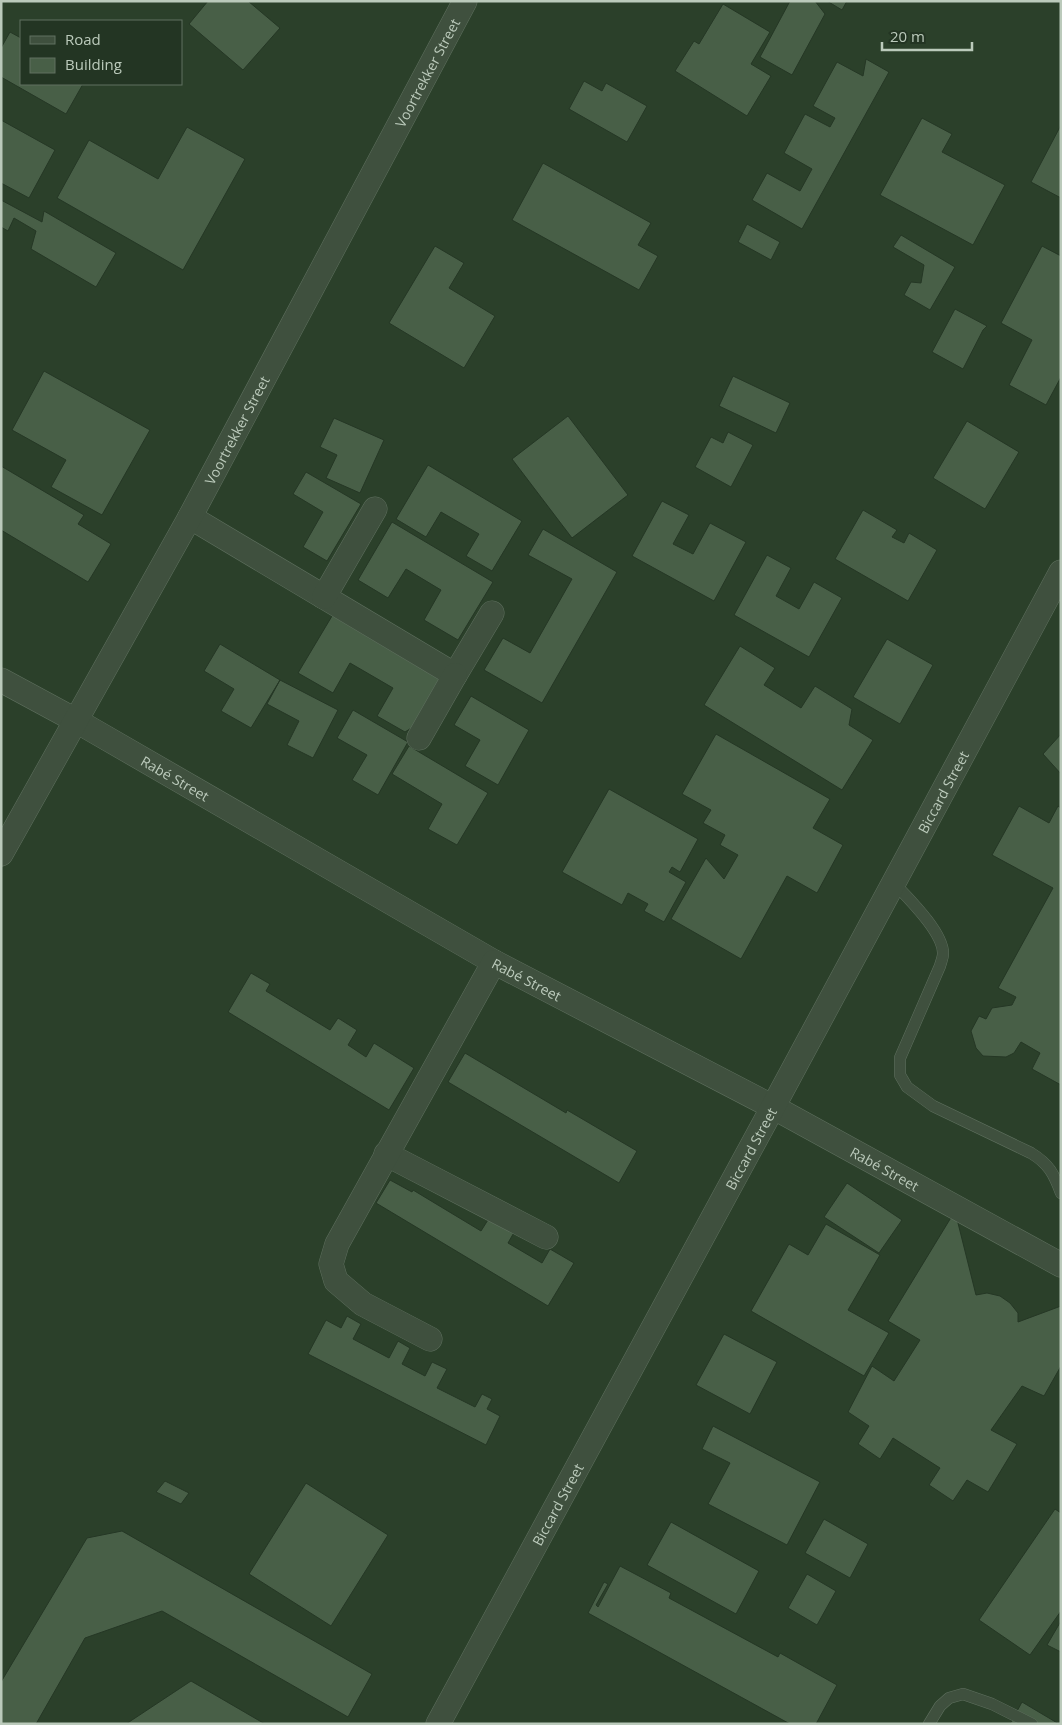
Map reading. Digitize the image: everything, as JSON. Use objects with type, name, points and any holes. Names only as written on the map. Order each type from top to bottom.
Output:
[{"type":"street","name":"Voortrekker Street","points":[[1,854],[190,516],[464,1]]},
{"type":"street","points":[[324,597],[375,509]]},
{"type":"street","points":[[190,516],[455,675]]},
{"type":"street","name":"Biccard Street","points":[[438,1724],[1061,572]]},
{"type":"street","points":[[419,738],[492,614]]},
{"type":"street","name":"Rabé Street","points":[[1,680],[75,720],[494,962],[773,1106],[1061,1265]]},
{"type":"street","points":[[430,1339],[363,1304],[336,1281],[332,1264],[337,1244],[494,962]]},
{"type":"street","points":[[386,1154],[546,1237]]},
{"type":"lane","points":[[894,883],[920,910],[941,943],[943,954],[940,966],[900,1058],[900,1075],[907,1087],[932,1106],[1031,1152],[1044,1161],[1055,1176],[1061,1194]]},
{"type":"lane","points":[[929,1724],[940,1706],[949,1698],[963,1694],[992,1704],[1032,1724]]},
{"type":"building","points":[[208,1],[248,1],[280,28],[243,70],[189,24]]},
{"type":"building","points":[[790,1],[815,1],[825,14],[792,75],[760,57]]},
{"type":"building","points":[[827,1],[847,1],[842,10]]},
{"type":"building","points":[[723,4],[770,32],[751,64],[771,76],[747,116],[675,71],[694,41],[699,44]]},
{"type":"building","points":[[10,32],[20,37],[20,85],[82,85],[66,114],[1,77],[1,48]]},
{"type":"building","points":[[866,59],[889,72],[802,229],[752,200],[767,173],[800,191],[812,169],[784,153],[805,114],[830,127],[835,118],[813,106],[837,62],[863,76]]},
{"type":"building","points":[[584,81],[602,91],[606,83],[647,106],[627,142],[569,109]]},
{"type":"building","points":[[922,118],[952,134],[942,152],[1005,185],[973,245],[880,195]]},
{"type":"building","points":[[1,120],[55,150],[29,198],[1,183]]},
{"type":"building","points":[[1061,125],[1061,198],[1031,182]]},
{"type":"building","points":[[187,127],[245,159],[183,270],[57,198],[89,140],[158,179]]},
{"type":"building","points":[[543,163],[651,223],[638,245],[658,256],[639,290],[512,220]]},
{"type":"building","points":[[1,200],[42,222],[44,211],[116,253],[96,287],[31,249],[36,231],[14,218],[8,231],[1,227]]},
{"type":"building","points":[[747,224],[780,242],[771,260],[738,242]]},
{"type":"building","points":[[901,235],[955,267],[930,310],[904,295],[911,282],[921,283],[924,265],[893,247]]},
{"type":"building","points":[[435,246],[464,263],[449,288],[495,316],[464,368],[389,323]]},
{"type":"building","points":[[1042,246],[1061,256],[1061,377],[1046,405],[1009,385],[1032,340],[1001,323]]},
{"type":"building","points":[[955,309],[987,326],[983,330],[963,369],[932,352]]},
{"type":"building","points":[[44,371],[150,430],[102,515],[51,487],[66,460],[12,430]]},
{"type":"building","points":[[733,376],[790,403],[776,433],[719,406]]},
{"type":"building","points":[[568,416],[628,495],[572,538],[512,459]]},
{"type":"building","points":[[334,418],[384,440],[360,493],[326,478],[337,455],[320,447]]},
{"type":"building","points":[[967,421],[1019,452],[985,509],[933,478]]},
{"type":"building","points":[[728,432],[753,445],[731,487],[695,467],[711,437],[723,443]]},
{"type":"building","points":[[428,465],[522,521],[492,571],[466,556],[479,534],[441,512],[426,537],[396,519]]},
{"type":"building","points":[[1,466],[84,515],[78,524],[111,544],[88,582],[1,530]]},
{"type":"building","points":[[306,472],[361,504],[327,561],[303,547],[323,512],[293,494]]},
{"type":"building","points":[[662,501],[689,515],[673,544],[693,554],[710,523],[746,542],[714,601],[632,556]]},
{"type":"building","points":[[863,510],[897,530],[892,537],[904,543],[909,533],[937,550],[908,601],[835,559]]},
{"type":"building","points":[[392,522],[493,582],[458,640],[424,620],[441,590],[406,569],[388,598],[358,580]]},
{"type":"building","points":[[543,529],[617,572],[542,703],[484,670],[503,638],[530,653],[572,579],[528,555]]},
{"type":"building","points":[[767,555],[791,568],[776,596],[799,609],[814,582],[842,598],[809,657],[734,615]]},
{"type":"building","points":[[335,611],[443,674],[413,727],[405,732],[377,716],[393,688],[350,663],[333,693],[298,673]]},
{"type":"building","points":[[887,639],[933,665],[900,724],[853,697]]},
{"type":"building","points":[[220,644],[280,680],[251,728],[221,711],[234,689],[204,671]]},
{"type":"building","points":[[740,646],[775,668],[764,685],[801,708],[815,686],[852,709],[849,725],[873,740],[842,790],[704,705]]},
{"type":"building","points":[[280,680],[338,710],[313,758],[287,745],[299,721],[267,704]]},
{"type":"building","points":[[471,696],[529,730],[498,785],[465,766],[480,740],[454,725]]},
{"type":"building","points":[[353,710],[408,742],[378,795],[352,780],[367,755],[337,738]]},
{"type":"building","points":[[716,734],[830,799],[813,828],[843,845],[817,893],[787,876],[741,959],[671,919],[706,858],[724,879],[738,855],[720,845],[725,835],[703,823],[711,810],[682,794]]},
{"type":"building","points":[[1061,734],[1061,774],[1043,754]]},
{"type":"building","points":[[409,746],[488,793],[457,845],[428,829],[442,804],[392,774]]},
{"type":"building","points":[[609,789],[698,839],[680,872],[672,867],[669,872],[686,882],[664,922],[644,911],[648,904],[628,893],[622,905],[562,872]]},
{"type":"building","points":[[1019,806],[1049,823],[1058,806],[1061,808],[1061,1085],[1032,1069],[1040,1053],[1021,1042],[1014,1053],[1006,1057],[983,1056],[976,1048],[971,1031],[979,1016],[986,1019],[992,1008],[1012,1005],[1016,997],[998,988],[1053,888],[992,855]]},
{"type":"building","points":[[251,973],[270,984],[266,991],[330,1030],[338,1018],[357,1030],[348,1045],[366,1057],[374,1043],[414,1068],[389,1110],[228,1012]]},
{"type":"building","points":[[465,1053],[566,1113],[567,1110],[637,1151],[619,1183],[448,1082]]},
{"type":"building","points":[[390,1180],[412,1192],[413,1190],[481,1231],[491,1215],[516,1229],[508,1243],[542,1263],[550,1249],[574,1263],[548,1306],[376,1203]]},
{"type":"building","points":[[847,1183],[902,1220],[879,1253],[824,1217]]},
{"type":"building","points":[[955,1211],[976,1295],[987,1293],[1000,1296],[1010,1303],[1018,1313],[1018,1322],[1061,1306],[1061,1366],[1044,1396],[1022,1386],[991,1430],[1017,1444],[988,1492],[967,1480],[953,1501],[929,1485],[940,1468],[893,1438],[880,1459],[858,1444],[869,1426],[848,1412],[872,1366],[894,1381],[920,1340],[888,1321]]},
{"type":"building","points":[[826,1224],[880,1255],[848,1310],[889,1333],[864,1376],[751,1311],[789,1244],[808,1255]]},
{"type":"building","points":[[347,1316],[361,1324],[353,1339],[389,1358],[398,1341],[410,1348],[402,1364],[425,1376],[432,1362],[447,1369],[437,1388],[475,1407],[482,1394],[492,1399],[487,1409],[500,1416],[486,1445],[308,1354],[326,1320],[341,1328]]},
{"type":"building","points":[[724,1334],[777,1362],[750,1414],[696,1385]]},
{"type":"building","points":[[713,1426],[820,1482],[787,1545],[708,1504],[730,1463],[702,1449]]},
{"type":"building","points":[[165,1481],[189,1493],[181,1504],[156,1492]]},
{"type":"building","points":[[306,1483],[388,1535],[331,1626],[249,1574]]},
{"type":"building","points":[[1055,1509],[1061,1513],[1061,1611],[1030,1655],[979,1620]]},
{"type":"building","points":[[824,1519],[868,1544],[850,1578],[805,1553]]},
{"type":"building","points":[[671,1522],[759,1571],[736,1614],[647,1565]]},
{"type":"building","points":[[122,1531],[372,1674],[348,1717],[162,1611],[85,1638],[36,1724],[1,1724],[1,1682],[87,1538]]},
{"type":"building","points":[[620,1566],[671,1593],[669,1598],[778,1657],[780,1653],[837,1685],[816,1724],[790,1724],[588,1613],[604,1582],[608,1584],[596,1605],[598,1607]]},
{"type":"building","points":[[807,1574],[836,1591],[817,1625],[788,1608]]},
{"type":"building","points":[[1061,1621],[1061,1652],[1047,1645]]},
{"type":"building","points":[[191,1681],[265,1724],[126,1724]]},
{"type":"building","points":[[1022,1702],[1059,1724],[1010,1724]]}]
